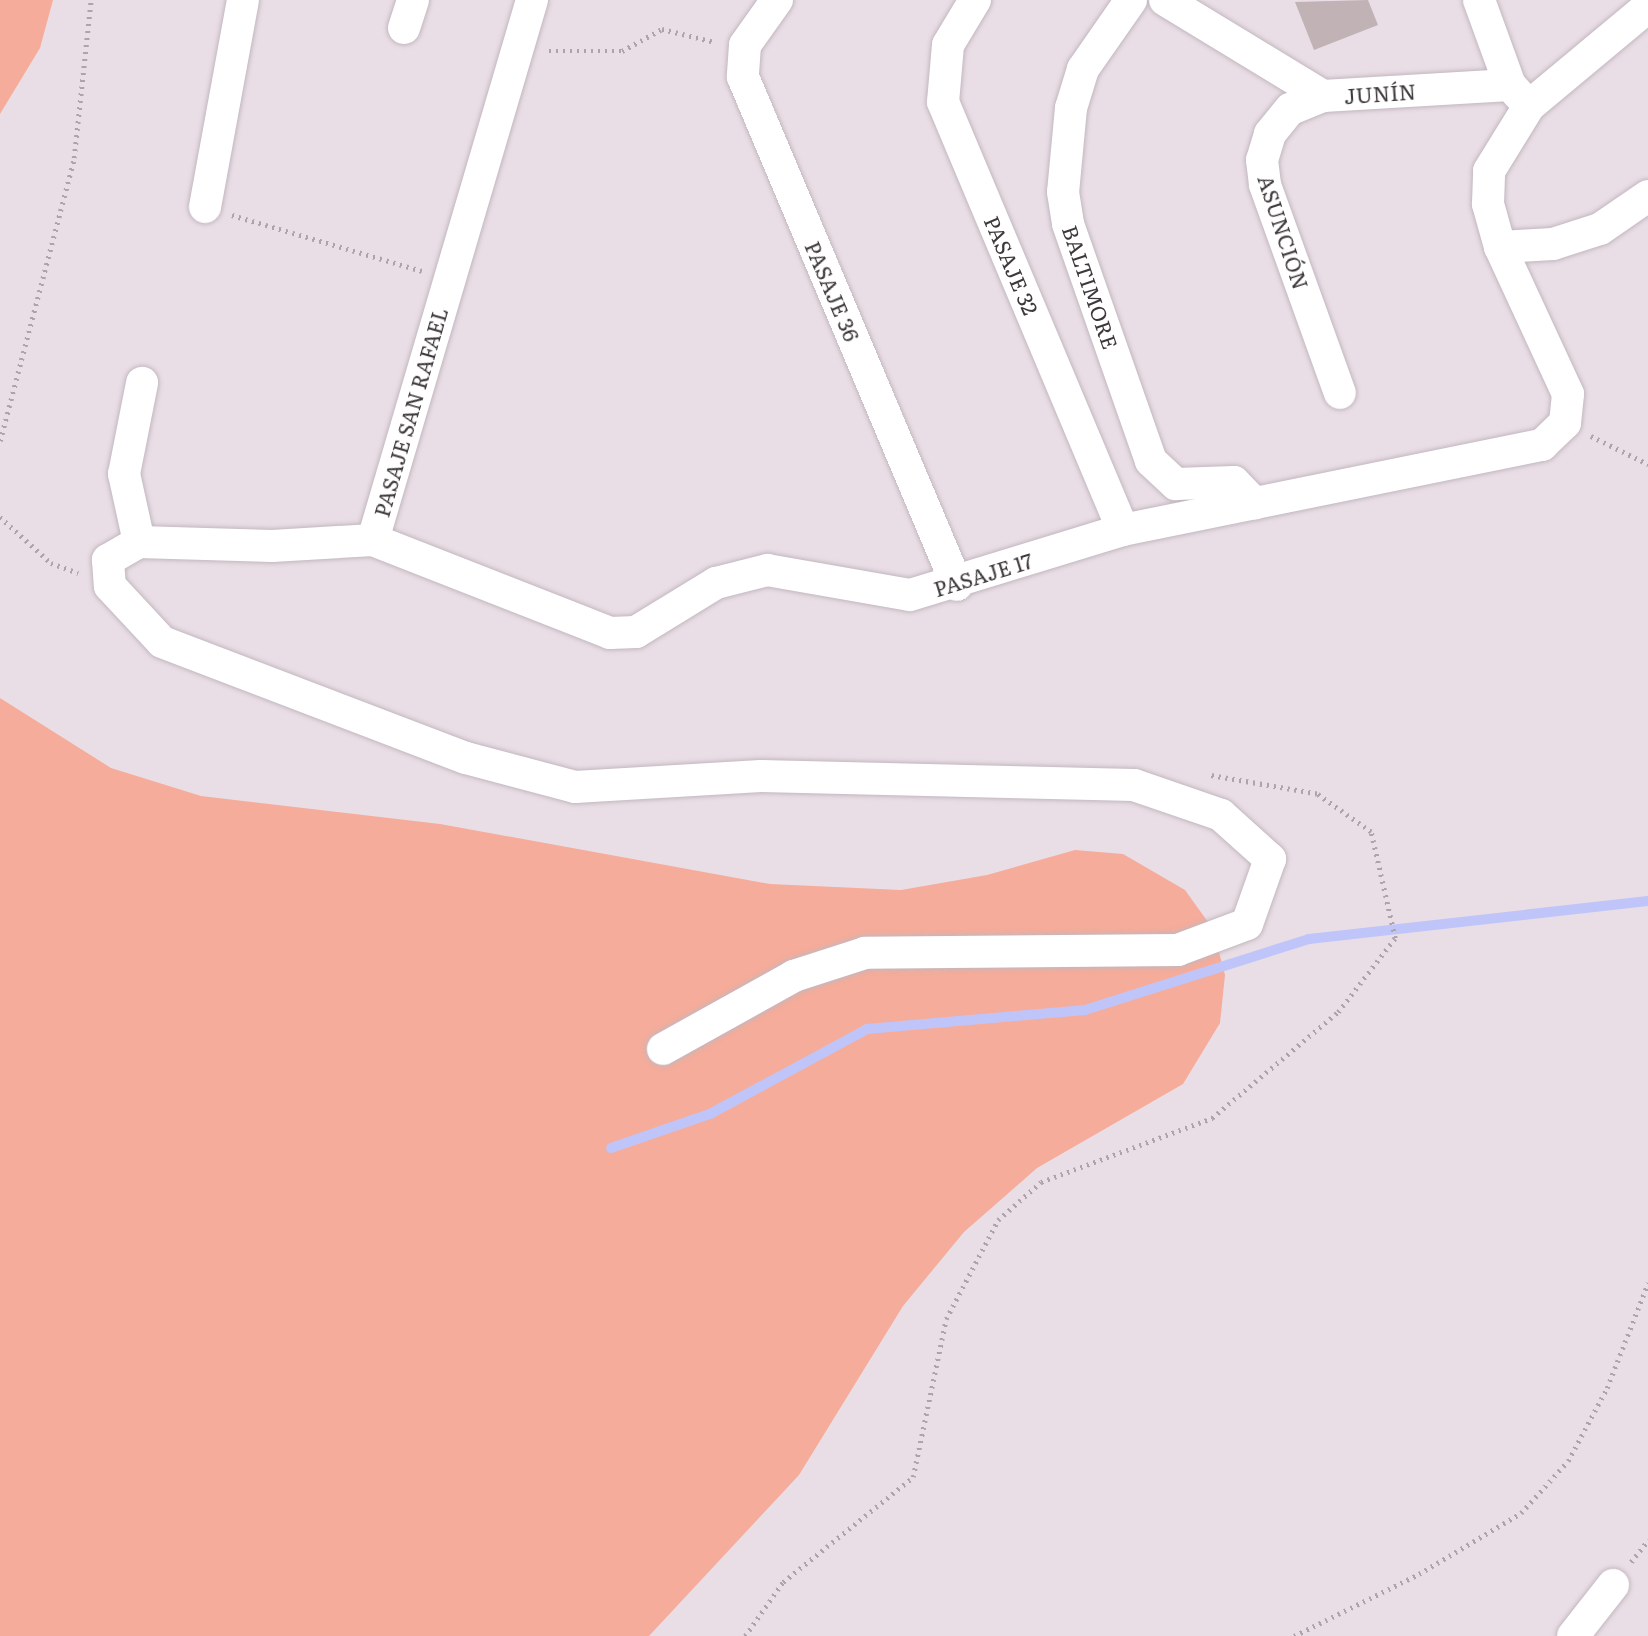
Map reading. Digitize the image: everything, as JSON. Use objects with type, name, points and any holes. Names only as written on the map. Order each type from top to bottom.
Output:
[{"type":"street","points":[[205,207],[243,0]]},
{"type":"street","name":"PASAJE SAN RAFAEL","points":[[139,542],[272,546],[373,540],[532,0]]},
{"type":"street","points":[[746,50],[777,0]]},
{"type":"street","name":"PASAJE 32","points":[[975,0],[948,45],[943,102],[1123,530]]},
{"type":"street","name":"BALTIMORE","points":[[1131,0],[1083,69],[1071,107],[1063,192],[1068,224],[1151,461],[1176,484],[1234,482],[1255,504]]},
{"type":"street","name":"JUNÍN","points":[[1165,0],[1323,96],[1519,96]]},
{"type":"street","points":[[1479,0],[1519,96]]},
{"type":"street","points":[[1565,423],[1568,394],[1500,247],[1488,204],[1489,171],[1519,96],[1648,7]]},
{"type":"street","name":"PASAJE 36","points":[[746,50],[743,76],[957,585]]},
{"type":"street","name":"ASUNCIÓN","points":[[1323,96],[1290,108],[1270,134],[1262,160],[1265,185],[1340,393]]},
{"type":"street","points":[[1500,247],[1553,244],[1600,229],[1648,196]]},
{"type":"street","points":[[142,383],[124,474],[139,542],[108,559],[110,586],[162,642],[466,758],[575,787],[761,776],[1134,785],[1221,816],[1270,859],[1247,924],[1178,950],[865,953],[794,976],[663,1049]]},
{"type":"street","name":"PASAJE 17","points":[[373,540],[610,633],[636,632],[716,583],[767,570],[910,595],[957,585],[1123,530],[1542,446],[1565,423]]},
{"type":"street","points":[[1573,1636],[1613,1586]]},
{"type":"path","points":[[0,440],[74,159],[91,0]]},
{"type":"path","points":[[517,51],[622,51],[662,29],[746,50]]},
{"type":"path","points":[[205,207],[450,279]]},
{"type":"path","points":[[1565,423],[1648,464]]},
{"type":"path","points":[[0,517],[51,563],[110,586]]},
{"type":"path","points":[[745,1636],[783,1582],[913,1477],[946,1319],[998,1220],[1041,1182],[1212,1118],[1338,1012],[1395,939],[1371,832],[1317,794],[1222,774],[1197,777]]},
{"type":"path","points":[[1294,1636],[1419,1574],[1521,1513],[1568,1461],[1607,1388],[1648,1283]]},
{"type":"shaded area","points":[[0,0],[53,0],[40,48],[0,114]]},
{"type":"shaded area","points":[[0,698],[111,768],[201,796],[440,824],[770,884],[901,890],[987,875],[1075,850],[1123,854],[1185,890],[1213,929],[1225,975],[1220,1023],[1183,1084],[1037,1168],[964,1232],[903,1306],[799,1475],[649,1636],[0,1636]]},
{"type":"building","points":[[1368,0],[1378,25],[1314,50],[1295,2]]},
{"type":"waterway","points":[[611,1148],[710,1114],[867,1029],[1085,1010],[1309,939],[1648,901]]}]
